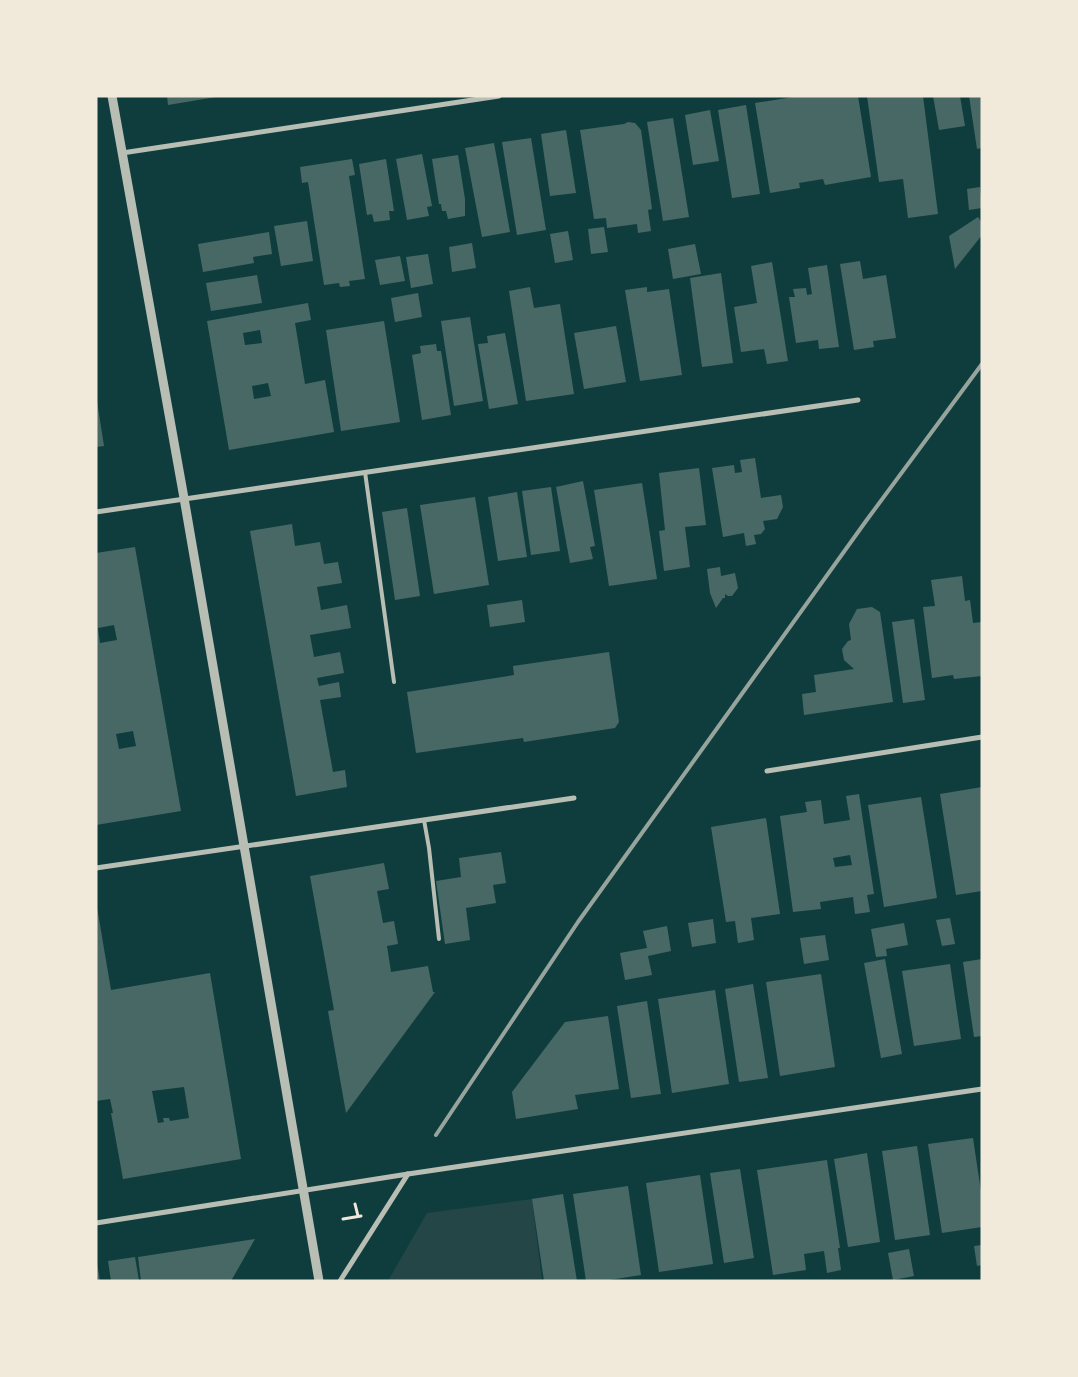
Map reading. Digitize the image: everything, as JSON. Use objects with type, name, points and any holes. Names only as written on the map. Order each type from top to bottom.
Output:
[{"type":"street","points":[[112,96],[184,498],[319,1281]]},
{"type":"street","points":[[122,153],[499,96]]},
{"type":"street","points":[[96,512],[858,400]]},
{"type":"street","points":[[767,771],[982,737]]},
{"type":"street","points":[[96,868],[574,798]]},
{"type":"street","points":[[96,1223],[408,1174],[982,1089]]},
{"type":"street","points":[[340,1281],[408,1174]]},
{"type":"lane","points":[[365,472],[394,682]]},
{"type":"lane","points":[[424,820],[439,939]]},
{"type":"path","points":[[343,1219],[360,1216],[355,1204]]},
{"type":"shaded area","points":[[532,1199],[542,1281],[388,1281],[427,1213]]},
{"type":"building","points":[[167,96],[215,96],[216,97],[168,105]]},
{"type":"building","points":[[799,96],[858,96],[871,177],[825,185],[823,179],[799,183],[800,188],[770,193],[755,103]]},
{"type":"building","points":[[867,96],[923,96],[938,214],[908,218],[903,179],[879,182]]},
{"type":"building","points":[[933,96],[960,96],[965,126],[939,130]]},
{"type":"building","points":[[969,96],[982,96],[982,148],[977,149]]},
{"type":"building","points":[[746,105],[760,194],[732,198],[718,110]]},
{"type":"building","points":[[710,110],[719,161],[693,165],[685,115]]},
{"type":"building","points":[[673,118],[689,217],[663,221],[647,122]]},
{"type":"building","points":[[628,122],[635,123],[641,130],[652,209],[648,210],[651,231],[638,233],[637,224],[607,228],[606,218],[594,219],[580,130]]},
{"type":"building","points":[[566,130],[576,193],[550,196],[541,134]]},
{"type":"building","points":[[531,138],[546,230],[517,235],[502,142]]},
{"type":"building","points":[[494,143],[510,232],[482,237],[465,148]]},
{"type":"building","points":[[422,154],[432,206],[427,207],[429,216],[407,220],[396,159]]},
{"type":"building","points":[[458,155],[465,199],[465,216],[448,219],[446,211],[442,211],[441,204],[439,204],[432,159]]},
{"type":"building","points":[[352,159],[355,175],[349,176],[365,279],[349,281],[350,286],[340,287],[339,283],[324,285],[308,182],[302,183],[300,167]]},
{"type":"building","points":[[386,159],[394,211],[389,211],[390,220],[374,222],[372,214],[367,215],[359,164]]},
{"type":"building","points":[[980,187],[982,208],[969,210],[967,189]]},
{"type":"building","points":[[978,217],[982,223],[982,235],[955,269],[949,236]]},
{"type":"building","points":[[307,221],[313,261],[281,266],[274,226]]},
{"type":"building","points":[[604,227],[608,252],[591,254],[588,229]]},
{"type":"building","points":[[568,231],[573,260],[555,263],[550,234]]},
{"type":"building","points":[[269,232],[272,254],[253,257],[254,263],[203,272],[198,244]]},
{"type":"building","points":[[472,243],[476,268],[452,272],[449,247]]},
{"type":"building","points":[[695,244],[701,274],[673,279],[668,249]]},
{"type":"building","points":[[428,254],[433,284],[411,288],[406,257]]},
{"type":"building","points":[[400,256],[405,281],[380,285],[375,260]]},
{"type":"building","points":[[860,261],[863,279],[886,275],[896,338],[873,341],[874,347],[854,350],[840,264]]},
{"type":"building","points":[[772,262],[788,361],[767,364],[764,349],[741,352],[734,307],[757,303],[751,266]]},
{"type":"building","points":[[827,265],[839,347],[819,349],[818,340],[796,343],[789,297],[795,297],[793,289],[806,288],[807,295],[812,294],[808,268]]},
{"type":"building","points":[[721,273],[733,363],[702,367],[690,278]]},
{"type":"building","points":[[257,275],[262,303],[211,311],[206,283]]},
{"type":"building","points":[[530,287],[534,308],[560,304],[574,394],[526,401],[509,291]]},
{"type":"building","points":[[647,287],[647,292],[669,289],[682,375],[640,381],[625,290]]},
{"type":"building","points":[[418,293],[422,317],[395,322],[391,298]]},
{"type":"building","points":[[308,303],[311,320],[295,323],[305,384],[325,380],[334,432],[229,450],[207,321]],"holes":[[[260,330],[262,343],[245,345],[243,333]],[[268,383],[271,396],[254,399],[252,386]]]},
{"type":"building","points":[[470,317],[483,401],[454,406],[441,321]]},
{"type":"building","points":[[384,321],[400,422],[341,431],[326,330]]},
{"type":"building","points":[[616,326],[626,382],[584,389],[574,333]]},
{"type":"building","points":[[505,333],[518,404],[489,409],[478,344],[488,343],[487,336]]},
{"type":"building","points":[[436,344],[437,351],[441,351],[451,415],[422,420],[412,355],[421,353],[420,346]]},
{"type":"building","points":[[96,401],[104,446],[96,447]]},
{"type":"building","points":[[755,458],[761,498],[781,495],[783,507],[777,519],[763,521],[765,529],[761,534],[754,535],[756,544],[746,546],[744,533],[723,537],[712,468],[734,465],[735,473],[742,472],[740,460]]},
{"type":"building","points":[[699,468],[706,525],[685,527],[690,567],[664,571],[659,531],[665,530],[659,473]]},
{"type":"building","points":[[583,481],[595,546],[590,547],[593,559],[570,563],[556,487]]},
{"type":"building","points":[[642,483],[657,579],[609,586],[594,490]]},
{"type":"building","points":[[551,487],[560,551],[531,555],[522,491]]},
{"type":"building","points":[[517,492],[527,557],[498,561],[488,497]]},
{"type":"building","points":[[475,497],[489,585],[434,594],[420,505]]},
{"type":"building","points":[[407,508],[420,596],[395,600],[382,512]]},
{"type":"building","points":[[292,524],[295,546],[320,542],[324,564],[338,562],[342,583],[317,587],[321,610],[347,605],[351,628],[310,635],[314,657],[340,652],[344,673],[317,678],[319,686],[339,682],[341,697],[320,700],[333,772],[345,770],[347,787],[296,796],[250,531]]},
{"type":"building","points":[[135,547],[181,811],[96,825],[96,553]],"holes":[[[114,625],[117,640],[100,643],[98,628]],[[133,731],[136,746],[119,749],[116,734]]]},
{"type":"building","points":[[720,567],[721,576],[735,573],[738,588],[732,596],[725,594],[725,598],[716,608],[710,593],[707,569]]},
{"type":"building","points":[[962,576],[965,601],[970,600],[973,623],[982,622],[982,676],[954,679],[953,675],[932,678],[923,607],[935,606],[931,580]]},
{"type":"building","points":[[522,600],[525,622],[490,627],[487,605]]},
{"type":"building","points":[[872,607],[880,612],[893,702],[804,715],[802,694],[816,692],[814,675],[854,669],[844,660],[842,649],[851,640],[849,624],[857,609]]},
{"type":"building","points":[[914,619],[925,700],[903,703],[892,622]]},
{"type":"building","points":[[609,652],[619,722],[615,728],[524,742],[523,738],[416,753],[407,692],[514,675],[513,666]]},
{"type":"building","points":[[982,787],[982,891],[956,895],[940,794]]},
{"type":"building","points":[[859,794],[874,894],[867,895],[870,912],[855,914],[853,897],[820,902],[821,909],[793,912],[780,816],[807,812],[805,802],[821,800],[824,824],[850,820],[846,796]],"holes":[[[850,855],[852,865],[835,867],[833,858]]]},
{"type":"building","points":[[921,797],[937,898],[884,907],[868,805]]},
{"type":"building","points":[[766,818],[780,914],[751,918],[754,940],[738,943],[735,921],[726,922],[711,827]]},
{"type":"building","points":[[501,852],[506,883],[493,885],[496,903],[466,908],[470,940],[445,944],[436,881],[461,877],[459,858]]},
{"type":"building","points":[[384,863],[389,889],[377,891],[383,923],[394,921],[398,944],[387,946],[391,972],[428,966],[433,992],[435,992],[346,1113],[328,1011],[334,1010],[310,876]]},
{"type":"building","points":[[97,907],[111,990],[210,973],[241,1159],[123,1179],[110,1099],[96,1101]],"holes":[[[184,1087],[189,1118],[170,1121],[169,1118],[163,1118],[164,1122],[158,1123],[152,1091]]]},
{"type":"building","points":[[950,918],[955,944],[942,946],[936,920]]},
{"type":"building","points":[[713,919],[716,943],[692,947],[688,923]]},
{"type":"building","points":[[904,923],[908,945],[886,949],[887,956],[876,957],[871,929]]},
{"type":"building","points":[[667,926],[671,951],[648,956],[652,975],[625,980],[620,953],[647,948],[643,931]]},
{"type":"building","points":[[825,935],[829,960],[804,964],[800,938]]},
{"type":"building","points":[[885,959],[902,1054],[881,1058],[864,963]]},
{"type":"building","points":[[982,959],[982,1036],[974,1037],[963,962]]},
{"type":"building","points":[[950,964],[961,1039],[914,1046],[902,971]]},
{"type":"building","points":[[821,974],[835,1067],[780,1076],[766,982]]},
{"type":"building","points":[[753,984],[768,1078],[739,1082],[725,989]]},
{"type":"building","points":[[715,990],[729,1084],[672,1093],[658,999]]},
{"type":"building","points":[[647,1001],[661,1094],[631,1098],[617,1006]]},
{"type":"building","points":[[608,1016],[619,1089],[575,1095],[578,1109],[516,1119],[512,1092],[565,1022]]},
{"type":"building","points":[[973,1138],[982,1198],[982,1227],[942,1233],[928,1144]]},
{"type":"building","points":[[917,1146],[930,1235],[895,1240],[882,1151]]},
{"type":"building","points":[[867,1153],[880,1242],[848,1247],[834,1159]]},
{"type":"building","points":[[827,1160],[840,1248],[838,1248],[841,1270],[827,1273],[824,1251],[804,1254],[806,1270],[773,1275],[757,1170]]},
{"type":"building","points":[[740,1169],[754,1258],[724,1263],[710,1173]]},
{"type":"building","points":[[700,1175],[713,1264],[659,1272],[646,1183]]},
{"type":"building","points":[[628,1186],[641,1275],[603,1281],[586,1281],[573,1194]]},
{"type":"building","points":[[563,1194],[577,1281],[544,1281],[532,1199]]},
{"type":"building","points":[[255,1239],[231,1281],[141,1281],[138,1257]]},
{"type":"building","points":[[982,1245],[982,1265],[977,1266],[974,1246]]},
{"type":"building","points":[[909,1249],[914,1276],[893,1280],[888,1253]]},
{"type":"building","points":[[135,1257],[139,1281],[111,1281],[108,1261]]},
{"type":"building","points":[[97,1263],[100,1281],[96,1281]]},
{"type":"railway","points":[[436,1135],[578,922],[866,521],[982,364]]}]
